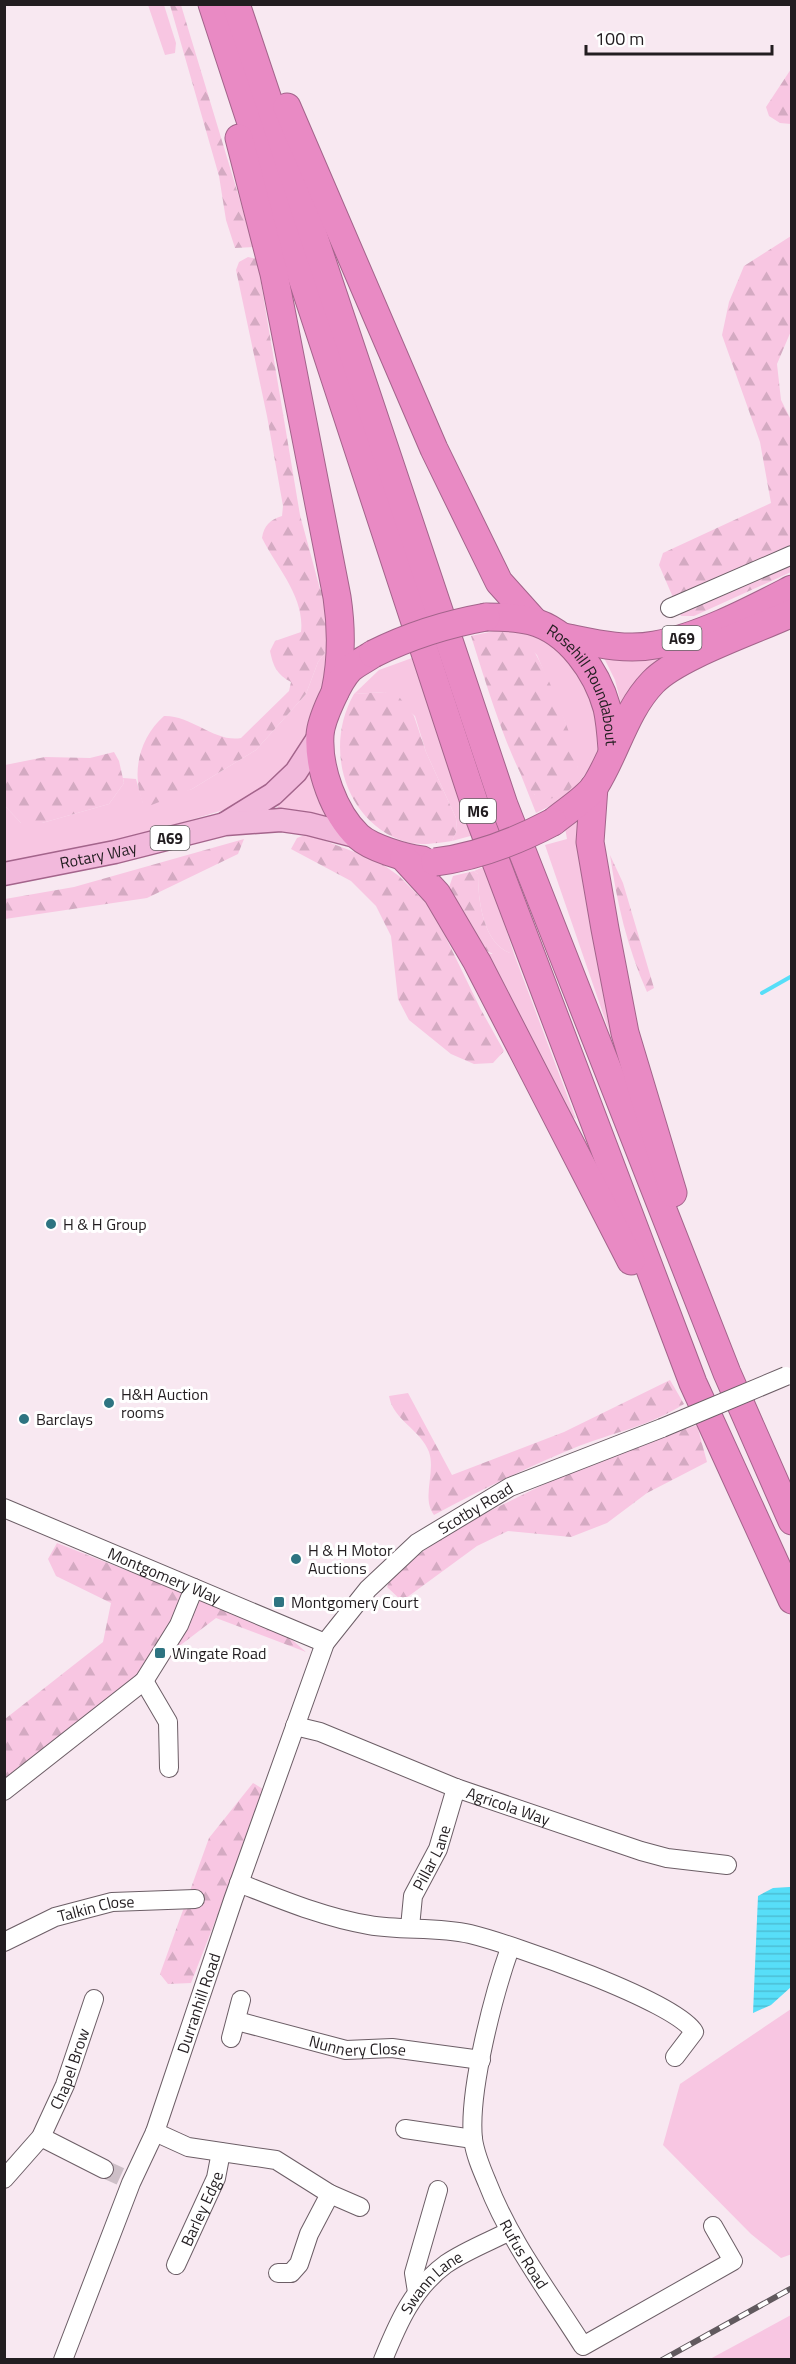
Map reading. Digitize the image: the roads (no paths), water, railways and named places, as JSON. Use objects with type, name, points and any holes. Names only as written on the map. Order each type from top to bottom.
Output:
[{"type":"highway","points":[[207,4],[274,273],[324,526],[342,628],[341,661],[335,692]]},
{"type":"highway","name":"M6","points":[[212,4],[479,816],[693,1383],[792,1600]]},
{"type":"highway","name":"M6","points":[[236,4],[504,805],[726,1373],[792,1521]]},
{"type":"highway","points":[[242,4],[434,449],[499,582],[534,621]]},
{"type":"highway","name":"A69","points":[[564,638],[615,647],[654,646],[681,638],[792,589]]},
{"type":"highway","name":"A69","points":[[612,749],[640,699],[660,676],[710,649],[792,613]]},
{"type":"highway","name":"Rosehill Roundabout","points":[[335,692],[350,670],[394,643],[457,622],[486,617],[514,617],[534,621],[564,638],[589,667],[607,708],[612,749],[594,787],[553,822],[525,836],[456,859],[435,862],[404,858]]},
{"type":"highway","name":"A69","points":[[335,692],[320,735],[325,776],[338,810],[359,837],[404,858]]},
{"type":"highway","points":[[594,787],[590,842],[625,1033],[726,1373]]},
{"type":"highway","points":[[404,858],[437,894],[477,962],[693,1383]]},
{"type":"main road","name":"Rotary Way","points":[[225,824],[273,794],[296,772],[320,735]]},
{"type":"main road","name":"Rotary Way","points":[[4,874],[115,852],[225,824],[281,820],[309,824],[359,837]]},
{"type":"street","points":[[670,608],[792,555]]},
{"type":"street","name":"Scotby Road","points":[[325,1643],[368,1589],[417,1543],[510,1487],[662,1428],[789,1375]]},
{"type":"street","name":"Montgomery Way","points":[[4,1508],[325,1643]]},
{"type":"street","points":[[4,1791],[144,1682],[179,1626],[194,1588]]},
{"type":"street","name":"Durranhill Road","points":[[63,2360],[127,2181],[155,2132],[239,1883],[325,1643]]},
{"type":"street","points":[[144,1682],[168,1722],[169,1768]]},
{"type":"street","name":"Agricola Way","points":[[295,1726],[320,1732],[456,1788],[641,1851],[667,1858],[727,1865]]},
{"type":"street","name":"Pillar Lane","points":[[410,1927],[413,1896],[438,1850],[456,1788]]},
{"type":"street","points":[[239,1883],[289,1903],[370,1926],[410,1927],[469,1934],[648,1998],[688,2022],[694,2032],[675,2057]]},
{"type":"street","name":"Talkin Close","points":[[4,1942],[55,1917],[112,1902],[195,1899]]},
{"type":"street","name":"Rufus Road","points":[[510,1947],[501,1973],[481,2060],[473,2105],[473,2139],[479,2161],[508,2232],[583,2346],[733,2261],[713,2226]]},
{"type":"street","name":"Chapel Brow","points":[[4,2179],[41,2137],[64,2085],[93,1999]]},
{"type":"street","points":[[231,2038],[241,2000]]},
{"type":"street","name":"Nunnery Close","points":[[237,2021],[346,2050],[392,2048],[481,2060]]},
{"type":"street","points":[[405,2129],[473,2139]]},
{"type":"street","name":"Barley Edge","points":[[155,2132],[188,2146],[276,2160],[330,2194],[360,2207]]},
{"type":"street","points":[[41,2137],[104,2169]]},
{"type":"street","name":"Barley Edge","points":[[176,2265],[216,2178],[222,2152]]},
{"type":"street","points":[[417,2292],[414,2273],[438,2190]]},
{"type":"street","points":[[278,2273],[291,2273],[299,2264],[309,2234],[330,2194]]},
{"type":"street","name":"Swann Lane","points":[[383,2360],[402,2313],[417,2292],[446,2264],[508,2232]]},
{"type":"water","points":[[790,1887],[791,1987],[771,2005],[753,2013],[758,1896],[773,1888]]},
{"type":"waterway","points":[[762,993],[792,976]]},
{"type":"tunnel","points":[[104,2169],[124,2178]]},
{"type":"railway","points":[[662,2360],[792,2288]]},
{"type":"place","name":"H & H Group","points":[[51,1224]]},
{"type":"place","name":"H&H Auction rooms","points":[[109,1403]]},
{"type":"place","name":"Barclays","points":[[24,1419]]},
{"type":"place","name":"H & H Motor Auctions","points":[[296,1559]]},
{"type":"place","name":"Montgomery Court","points":[[279,1602]]},
{"type":"place","name":"Wingate Road","points":[[160,1653]]}]
